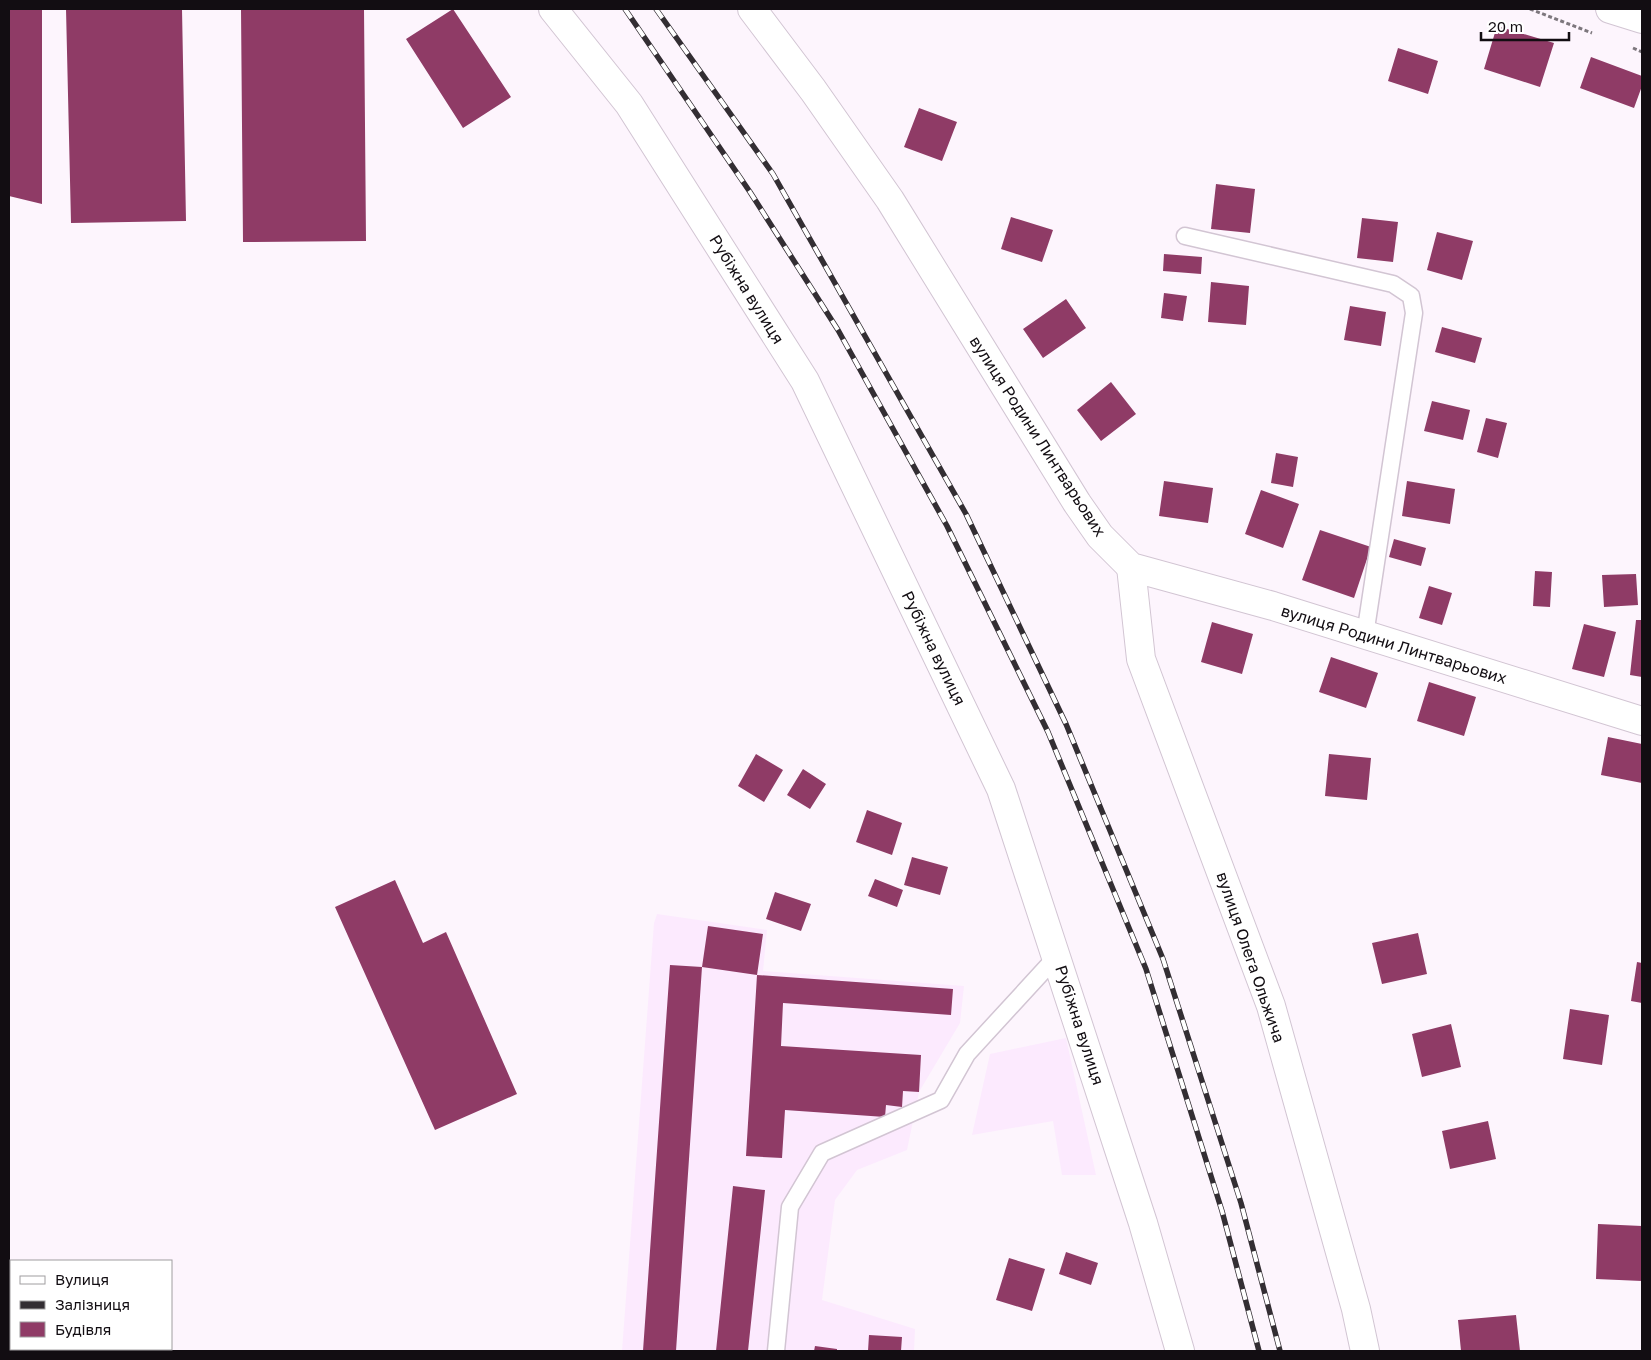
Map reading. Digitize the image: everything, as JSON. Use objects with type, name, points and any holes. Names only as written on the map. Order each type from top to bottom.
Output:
[{"type":"street","name":"Рубіжна вулиця","points":[[553,9],[629,104],[805,382],[1001,789],[1144,1223],[1180,1351]]},
{"type":"street","name":"вулиця Родини Линтварьових","points":[[752,9],[813,90],[890,200],[1077,503],[1100,536],[1131,567],[1273,606],[1642,721]]},
{"type":"street","points":[[1610,9],[1642,19]]},
{"type":"street","name":"вулиця Олега Ольжича","points":[[1131,567],[1141,659],[1271,1006],[1356,1309],[1365,1351]]},
{"type":"lane","points":[[1185,236],[1393,284],[1411,296],[1414,313],[1364,635]]},
{"type":"lane","points":[[776,1351],[790,1207],[822,1153],[941,1100],[967,1054],[1057,956]]},
{"type":"path","points":[[1530,9],[1599,35]]},
{"type":"path","points":[[1625,45],[1642,52]]},
{"type":"shaded area","points":[[657,914],[767,930],[763,971],[964,986],[960,1023],[919,1092],[907,1150],[857,1170],[835,1200],[822,1300],[915,1329],[914,1351],[622,1351],[654,923]]},
{"type":"shaded area","points":[[1066,1038],[1096,1175],[1062,1175],[1053,1121],[972,1135],[990,1054]]},
{"type":"building","points":[[9,9],[42,9],[42,204],[9,196]]},
{"type":"building","points":[[66,9],[182,9],[186,221],[71,223]]},
{"type":"building","points":[[241,9],[364,9],[366,241],[243,242]]},
{"type":"building","points":[[453,9],[511,97],[463,128],[406,39]]},
{"type":"building","points":[[1497,26],[1554,43],[1540,87],[1484,69]]},
{"type":"building","points":[[1398,48],[1438,61],[1428,94],[1388,81]]},
{"type":"building","points":[[1591,57],[1642,76],[1642,86],[1634,108],[1580,88]]},
{"type":"building","points":[[919,108],[957,122],[942,161],[904,147]]},
{"type":"building","points":[[1216,184],[1255,189],[1250,233],[1211,229]]},
{"type":"building","points":[[1011,217],[1053,230],[1042,262],[1001,249]]},
{"type":"building","points":[[1362,218],[1398,222],[1393,262],[1357,258]]},
{"type":"building","points":[[1437,232],[1473,241],[1462,280],[1427,270]]},
{"type":"building","points":[[1164,254],[1202,257],[1201,274],[1163,271]]},
{"type":"building","points":[[1211,282],[1249,286],[1246,325],[1208,322]]},
{"type":"building","points":[[1164,293],[1187,296],[1183,321],[1161,318]]},
{"type":"building","points":[[1066,299],[1086,328],[1043,358],[1023,329]]},
{"type":"building","points":[[1350,306],[1386,312],[1381,346],[1344,340]]},
{"type":"building","points":[[1442,327],[1482,338],[1475,363],[1435,352]]},
{"type":"building","points":[[1111,382],[1136,414],[1101,441],[1077,410]]},
{"type":"building","points":[[1432,401],[1470,410],[1463,440],[1424,431]]},
{"type":"building","points":[[1486,418],[1507,423],[1498,458],[1477,452]]},
{"type":"building","points":[[1276,453],[1298,457],[1293,487],[1271,483]]},
{"type":"building","points":[[1164,481],[1213,488],[1208,523],[1159,516]]},
{"type":"building","points":[[1407,481],[1455,489],[1450,524],[1402,516]]},
{"type":"building","points":[[1261,490],[1299,504],[1283,548],[1245,534]]},
{"type":"building","points":[[1320,530],[1371,547],[1354,598],[1302,580]]},
{"type":"building","points":[[1394,539],[1426,548],[1421,566],[1389,557]]},
{"type":"building","points":[[1535,571],[1552,572],[1550,607],[1533,606]]},
{"type":"building","points":[[1636,574],[1638,605],[1604,607],[1602,575]]},
{"type":"building","points":[[1429,586],[1452,593],[1442,625],[1419,618]]},
{"type":"building","points":[[1636,620],[1642,620],[1642,677],[1630,675]]},
{"type":"building","points":[[1212,622],[1253,634],[1242,674],[1201,662]]},
{"type":"building","points":[[1584,624],[1616,632],[1604,677],[1572,669]]},
{"type":"building","points":[[1331,657],[1378,673],[1366,708],[1319,692]]},
{"type":"building","points":[[1429,682],[1476,697],[1464,736],[1417,721]]},
{"type":"building","points":[[1608,737],[1642,744],[1642,783],[1601,775]]},
{"type":"building","points":[[756,754],[783,770],[764,802],[738,786]]},
{"type":"building","points":[[1329,754],[1371,758],[1367,800],[1325,796]]},
{"type":"building","points":[[803,769],[826,784],[810,809],[787,795]]},
{"type":"building","points":[[867,810],[902,823],[892,855],[856,842]]},
{"type":"building","points":[[912,857],[948,867],[940,895],[904,885]]},
{"type":"building","points":[[875,879],[903,890],[897,907],[868,896]]},
{"type":"building","points":[[395,880],[423,943],[446,932],[517,1094],[435,1130],[335,907]]},
{"type":"building","points":[[775,892],[811,904],[801,931],[766,919]]},
{"type":"building","points":[[708,926],[763,934],[757,975],[702,967]]},
{"type":"building","points":[[1418,933],[1427,974],[1382,984],[1372,943]]},
{"type":"building","points":[[1637,962],[1642,963],[1642,1003],[1631,1001]]},
{"type":"building","points":[[670,965],[702,967],[676,1351],[643,1351]]},
{"type":"building","points":[[757,975],[953,989],[951,1015],[783,1003],[781,1046],[921,1055],[919,1092],[903,1091],[902,1107],[886,1105],[885,1117],[785,1110],[782,1158],[746,1156]]},
{"type":"building","points":[[1570,1009],[1609,1015],[1602,1065],[1563,1059]]},
{"type":"building","points":[[1451,1024],[1461,1067],[1422,1077],[1412,1034]]},
{"type":"building","points":[[1488,1121],[1496,1159],[1450,1169],[1442,1131]]},
{"type":"building","points":[[733,1186],[765,1190],[748,1351],[716,1351]]},
{"type":"building","points":[[1598,1224],[1642,1226],[1642,1281],[1596,1279]]},
{"type":"building","points":[[1066,1252],[1098,1263],[1091,1285],[1059,1274]]},
{"type":"building","points":[[1009,1258],[1045,1269],[1032,1311],[996,1300]]},
{"type":"building","points":[[1516,1315],[1520,1351],[1461,1351],[1458,1320]]},
{"type":"building","points":[[869,1335],[902,1337],[901,1351],[868,1351]]},
{"type":"building","points":[[815,1346],[837,1349],[837,1351],[814,1351]]},
{"type":"railway","points":[[625,9],[750,192],[838,330],[947,526],[1048,732],[1146,969],[1222,1211],[1259,1351]]},
{"type":"railway","points":[[656,9],[773,174],[966,514],[1066,724],[1163,959],[1241,1203],[1280,1351]]}]
